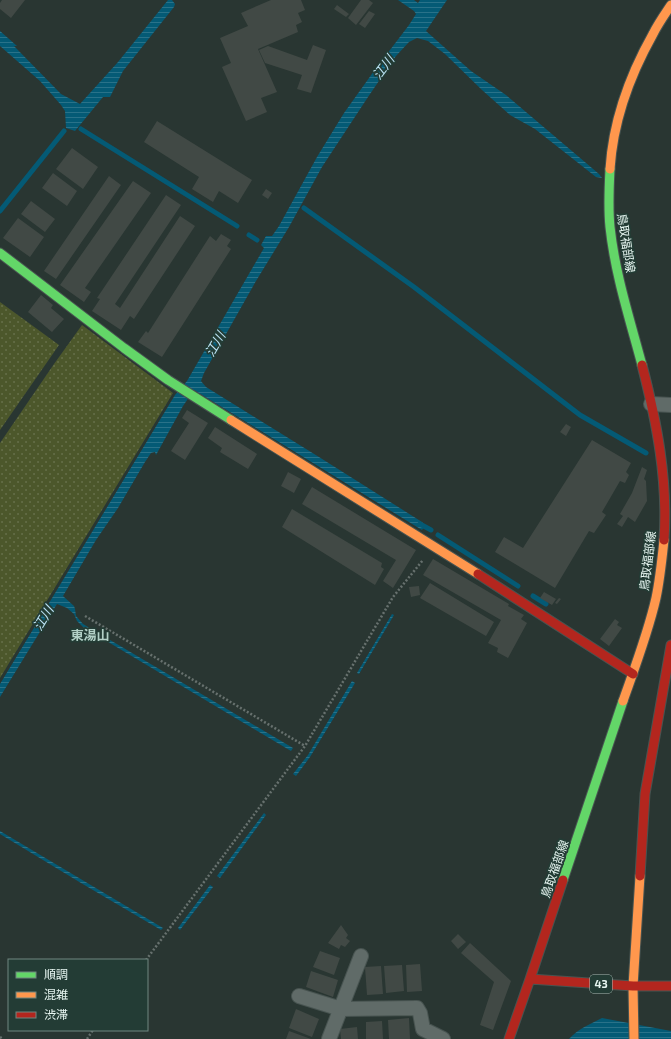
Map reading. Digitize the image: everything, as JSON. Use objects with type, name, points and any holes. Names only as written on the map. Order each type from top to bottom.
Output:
[{"type":"main road","name":"鳥取福部線","points":[[509,1039],[633,674],[656,598],[664,539],[665,513],[663,469],[651,404],[615,261],[609,223],[608,185],[612,148],[627,89],[644,50],[671,5]]},
{"type":"main road","points":[[0,253],[168,380],[434,546],[633,674]]},
{"type":"main road","points":[[634,1039],[633,986],[645,794],[671,645]]},
{"type":"main road","name":"43","points":[[530,979],[633,986],[671,986]]},
{"type":"street","points":[[651,404],[671,405]]},
{"type":"street","points":[[329,1039],[361,956]]},
{"type":"street","points":[[299,996],[341,1009],[417,1008],[420,1013],[423,1029],[443,1039]]},
{"type":"path","points":[[147,959],[305,746],[393,597],[434,546]]},
{"type":"path","points":[[85,616],[305,746]]},
{"type":"green space","points":[[0,302],[59,345],[0,430]]},
{"type":"green space","points":[[82,325],[173,393],[0,678],[0,443]]},
{"type":"water","points":[[168,0],[172,0],[175,4],[174,7],[123,71],[110,97],[103,97],[75,131],[66,128],[65,111],[40,81],[0,46],[0,31],[17,46],[14,46],[61,94],[80,104],[118,62]]},
{"type":"water","name":"江川","points":[[398,0],[414,0],[418,3],[420,0],[447,0],[426,31],[471,71],[506,95],[602,178],[596,177],[535,129],[510,115],[445,54],[428,41],[417,38],[409,42],[396,56],[322,167],[289,227],[256,281],[204,373],[201,381],[206,387],[422,522],[425,526],[422,530],[194,390],[183,406],[156,455],[155,452],[151,453],[145,462],[63,596],[74,606],[76,616],[83,624],[293,748],[291,751],[83,627],[77,621],[74,614],[67,608],[57,604],[0,697],[0,684],[175,395],[187,381],[264,248],[261,245],[266,236],[272,236],[279,226],[317,157],[344,113],[416,14]]},
{"type":"water","points":[[392,614],[394,615],[359,674],[357,673]]},
{"type":"water","points":[[352,681],[355,683],[310,757],[296,776],[293,774],[308,755]]},
{"type":"water","points":[[264,813],[266,815],[220,878],[217,876]]},
{"type":"water","points":[[0,831],[163,928],[161,930],[81,883],[0,834]]},
{"type":"water","points":[[210,885],[213,887],[180,930],[178,928]]},
{"type":"water","points":[[602,1018],[671,1031],[671,1039],[569,1039],[580,1030]]},
{"type":"building","points":[[2,0],[25,0],[11,18],[0,9],[0,3]]},
{"type":"building","points":[[271,0],[301,0],[305,10],[298,13],[302,22],[296,25],[298,32],[258,49],[277,92],[261,98],[267,112],[246,121],[222,67],[231,63],[220,38],[248,26],[241,13]]},
{"type":"building","points":[[361,0],[369,0],[373,3],[356,25],[348,18]]},
{"type":"building","points":[[337,5],[349,14],[346,17],[334,9]]},
{"type":"building","points":[[369,11],[375,14],[365,28],[359,24]]},
{"type":"building","points":[[313,45],[326,50],[311,93],[297,89],[302,75],[265,63],[259,50],[268,46],[307,60]]},
{"type":"building","points":[[157,121],[252,180],[238,203],[219,191],[213,202],[192,189],[199,177],[144,142]]},
{"type":"building","points":[[72,148],[98,167],[83,189],[56,169]]},
{"type":"building","points":[[53,173],[77,191],[67,206],[42,188]]},
{"type":"building","points":[[109,176],[121,185],[56,279],[44,271]]},
{"type":"building","points":[[133,181],[151,193],[85,288],[91,292],[84,302],[60,285]]},
{"type":"building","points":[[266,189],[272,193],[268,199],[262,195]]},
{"type":"building","points":[[166,195],[181,205],[115,304],[120,308],[180,216],[195,226],[134,319],[130,316],[121,330],[92,311],[100,299],[97,298]]},
{"type":"building","points":[[31,201],[55,219],[45,232],[21,214]]},
{"type":"building","points":[[18,218],[44,237],[30,257],[3,238]]},
{"type":"building","points":[[221,234],[231,240],[227,246],[231,249],[162,357],[138,342],[146,331],[148,333],[210,236],[216,241]]},
{"type":"building","points":[[41,295],[53,305],[51,308],[64,319],[52,332],[28,312]]},
{"type":"building","points":[[187,410],[208,423],[185,460],[171,451],[189,423],[182,418]]},
{"type":"building","points":[[566,424],[571,427],[566,436],[560,432]]},
{"type":"building","points":[[215,427],[257,454],[248,469],[220,452],[222,448],[208,438]]},
{"type":"building","points":[[592,440],[631,463],[626,472],[629,475],[625,483],[620,481],[602,512],[606,515],[594,533],[589,531],[555,588],[495,552],[504,537],[523,548]]},
{"type":"building","points":[[642,467],[647,470],[644,479],[646,481],[647,501],[635,522],[628,517],[622,527],[617,524],[623,516],[620,514],[632,493]]},
{"type":"building","points":[[288,472],[301,479],[294,493],[281,486]]},
{"type":"building","points":[[312,487],[416,550],[393,588],[383,581],[396,560],[302,504]]},
{"type":"building","points":[[292,509],[382,563],[381,567],[384,569],[375,585],[282,527]]},
{"type":"building","points":[[433,559],[509,604],[508,606],[524,615],[521,619],[527,623],[508,658],[497,652],[498,648],[488,643],[501,620],[423,575]]},
{"type":"building","points":[[430,583],[494,622],[486,636],[420,598]]},
{"type":"building","points":[[419,586],[420,595],[411,597],[409,587]]},
{"type":"building","points":[[544,592],[556,599],[552,605],[540,598]]},
{"type":"building","points":[[559,598],[561,599],[557,604],[555,603]]},
{"type":"building","points":[[615,619],[619,622],[617,625],[622,628],[609,646],[600,639]]},
{"type":"building","points":[[341,925],[348,935],[346,938],[350,941],[345,947],[341,945],[339,949],[328,943]]},
{"type":"building","points":[[458,934],[466,942],[458,949],[451,941]]},
{"type":"building","points":[[470,943],[511,981],[493,1030],[480,1025],[494,982],[461,953]]},
{"type":"building","points":[[320,951],[340,958],[334,975],[313,967]]},
{"type":"building","points":[[420,964],[422,991],[407,992],[406,965]]},
{"type":"building","points":[[402,965],[404,991],[386,993],[384,966]]},
{"type":"building","points":[[381,966],[383,994],[367,995],[365,967]]},
{"type":"building","points":[[311,971],[338,980],[333,997],[306,987]]},
{"type":"building","points":[[296,1009],[319,1019],[312,1037],[289,1028]]},
{"type":"building","points":[[409,1018],[410,1039],[389,1039],[388,1020]]},
{"type":"building","points":[[382,1021],[383,1039],[366,1039],[366,1022]]},
{"type":"building","points":[[357,1027],[358,1039],[341,1039],[340,1029]]},
{"type":"building","points":[[289,1031],[311,1039],[286,1039]]},
{"type":"waterway","points":[[81,129],[237,226]]},
{"type":"waterway","points":[[0,211],[64,131]]},
{"type":"waterway","points":[[304,208],[414,287],[580,415],[646,453]]},
{"type":"waterway","points":[[249,235],[257,240]]},
{"type":"waterway","points":[[420,524],[431,530]]},
{"type":"waterway","points":[[438,535],[518,586]]},
{"type":"waterway","points":[[533,596],[546,604]]},
{"type":"traffic: fast","points":[[610,169],[609,213],[612,245],[623,297],[642,365]]},
{"type":"traffic: fast","points":[[0,253],[168,380],[231,420]]},
{"type":"traffic: fast","points":[[563,880],[623,701]]},
{"type":"traffic: slow","points":[[610,169],[619,116],[630,82],[657,27],[671,5]]},
{"type":"traffic: slow","points":[[231,420],[478,574]]},
{"type":"traffic: slow","points":[[623,701],[653,611],[659,584],[664,540]]},
{"type":"traffic: slow","points":[[634,1039],[633,986],[640,876]]},
{"type":"traffic: jam","points":[[642,365],[657,430],[663,474],[665,518],[664,540]]},
{"type":"traffic: jam","points":[[478,574],[633,674]]},
{"type":"traffic: jam","points":[[640,876],[645,794],[671,645]]},
{"type":"traffic: jam","points":[[563,880],[530,979],[633,986],[671,986]]},
{"type":"traffic: jam","points":[[509,1039],[530,979]]},
{"type":"district","name":"東湯山","points":[[90,635]]}]
